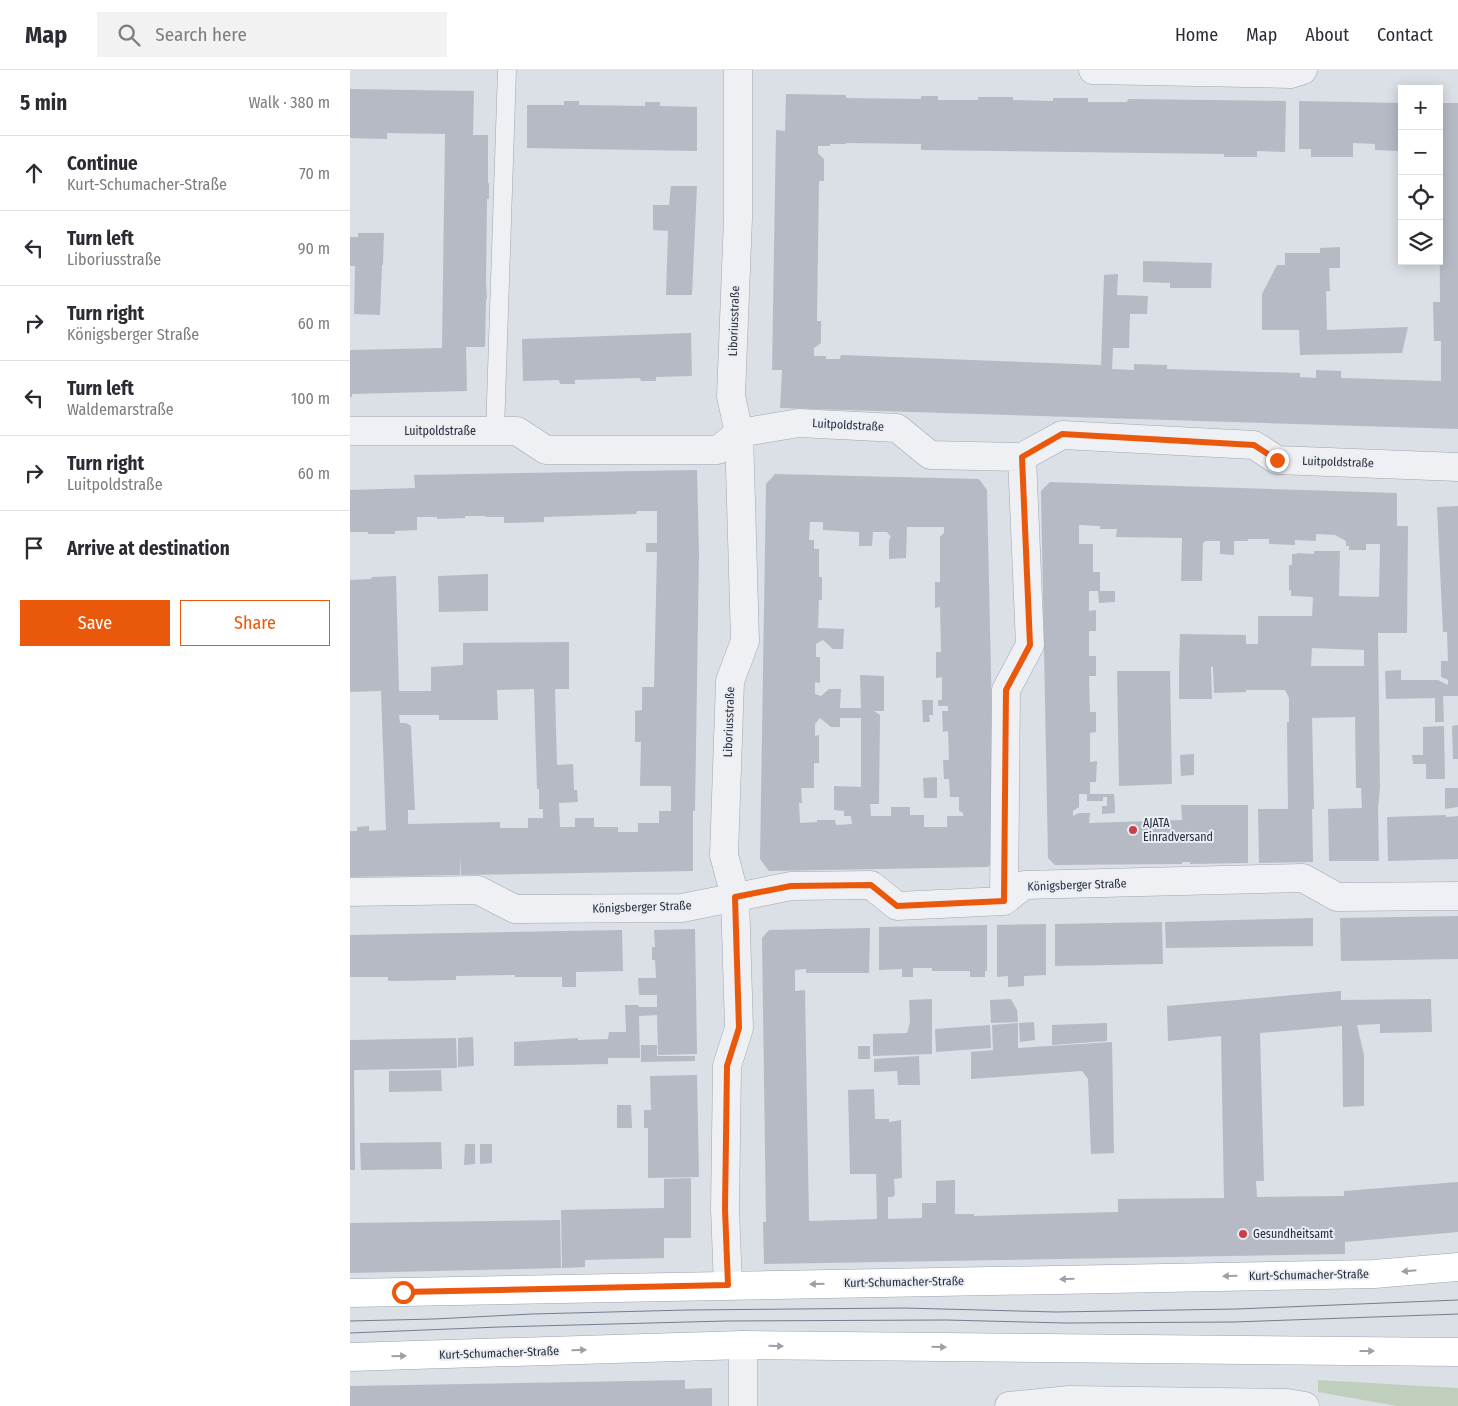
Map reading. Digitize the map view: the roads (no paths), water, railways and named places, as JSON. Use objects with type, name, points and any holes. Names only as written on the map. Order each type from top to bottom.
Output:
[{"type":"main road","name":"Kurt-Schumacher-Straße","points":[[350,1293],[1374,1274],[1458,1267]]},
{"type":"main road","name":"Kurt-Schumacher-Straße","points":[[350,1357],[743,1345],[1458,1352]]},
{"type":"street","name":"Liboriusstraße","points":[[728,1285],[725,1209],[727,1066],[739,1028],[735,897],[724,855],[730,681],[746,641],[739,433],[731,396],[738,218],[738,70]]},
{"type":"street","points":[[1094,70],[1291,74],[1303,70]]},
{"type":"street","name":"Luitpoldstraße","points":[[350,431],[518,431],[546,450],[718,450],[739,433],[799,423],[897,428],[930,455],[1022,457],[1062,434],[1254,445],[1277,460],[1458,466]]},
{"type":"street","points":[[1004,901],[1006,690],[1030,645],[1022,457]]},
{"type":"street","name":"Königsberger Straße","points":[[350,892],[478,890],[515,909],[682,908],[791,886],[871,885],[897,906],[1004,901],[1024,885],[1303,878],[1337,897],[1458,896]]},
{"type":"street","points":[[743,1345],[743,1406]]},
{"type":"street","points":[[1009,1406],[1069,1400],[1287,1403],[1305,1406]]},
{"type":"lane","points":[[494,431],[506,70]]},
{"type":"tram line","points":[[350,1321],[687,1310],[904,1308],[1056,1312],[1237,1309],[1458,1300]]},
{"type":"tram line","points":[[350,1333],[726,1321],[1234,1322],[1458,1314]]},
{"type":"place","name":"AJATA Einradversand","points":[[1133,830]]},
{"type":"place","name":"Gesundheitsamt","points":[[1243,1234]]}]
